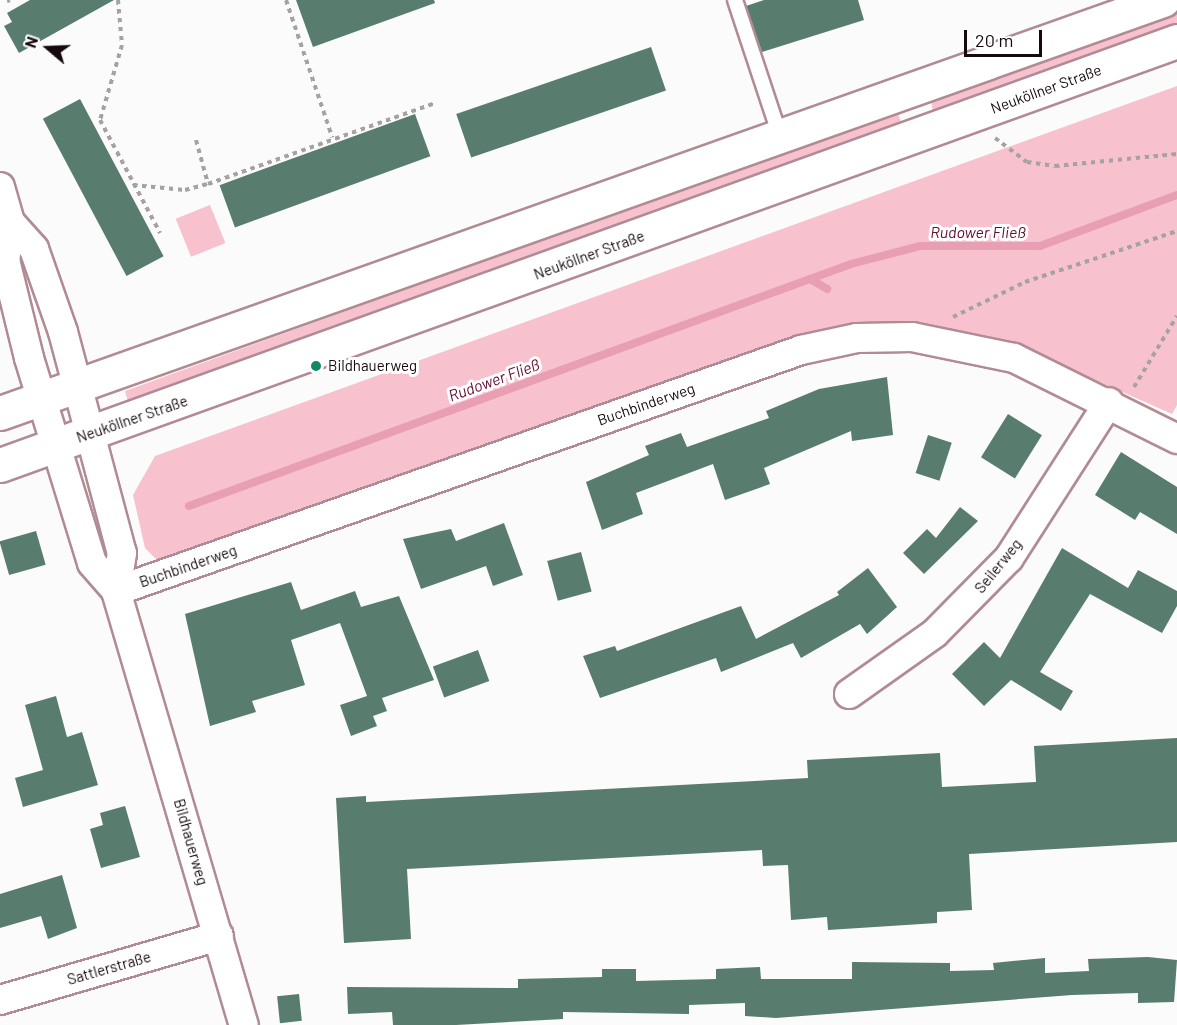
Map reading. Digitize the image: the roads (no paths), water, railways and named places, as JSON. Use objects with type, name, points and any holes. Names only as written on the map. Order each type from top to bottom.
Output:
[{"type":"main road","points":[[0,413],[781,138],[1163,0]]},
{"type":"main road","name":"Neuköllner Straße","points":[[0,465],[1177,41]]},
{"type":"main road","points":[[908,92],[923,133]]},
{"type":"street","name":"Bildhauerweg","points":[[0,187],[10,222],[5,260],[54,447],[92,563],[116,591],[244,1025]]},
{"type":"street","name":"Bildhauerweg","points":[[10,222],[34,249],[78,386],[122,553],[116,591]]},
{"type":"street","name":"Buchbinderweg","points":[[116,591],[801,350],[857,338],[912,337],[1014,358],[1109,402],[1177,439]]},
{"type":"street","name":"Seilerweg","points":[[849,694],[935,633],[1009,558],[1109,402]]},
{"type":"street","name":"Sattlerstraße","points":[[0,1000],[219,936]]},
{"type":"lane","points":[[735,0],[781,138]]},
{"type":"waterway","name":"Rudower Fließ","points":[[189,506],[851,264],[920,246],[1040,246],[1177,195]]},
{"type":"waterway","name":"Rudower Fließ","points":[[810,279],[827,289]]},
{"type":"place","name":"Bildhauerweg","points":[[316,366]]}]
